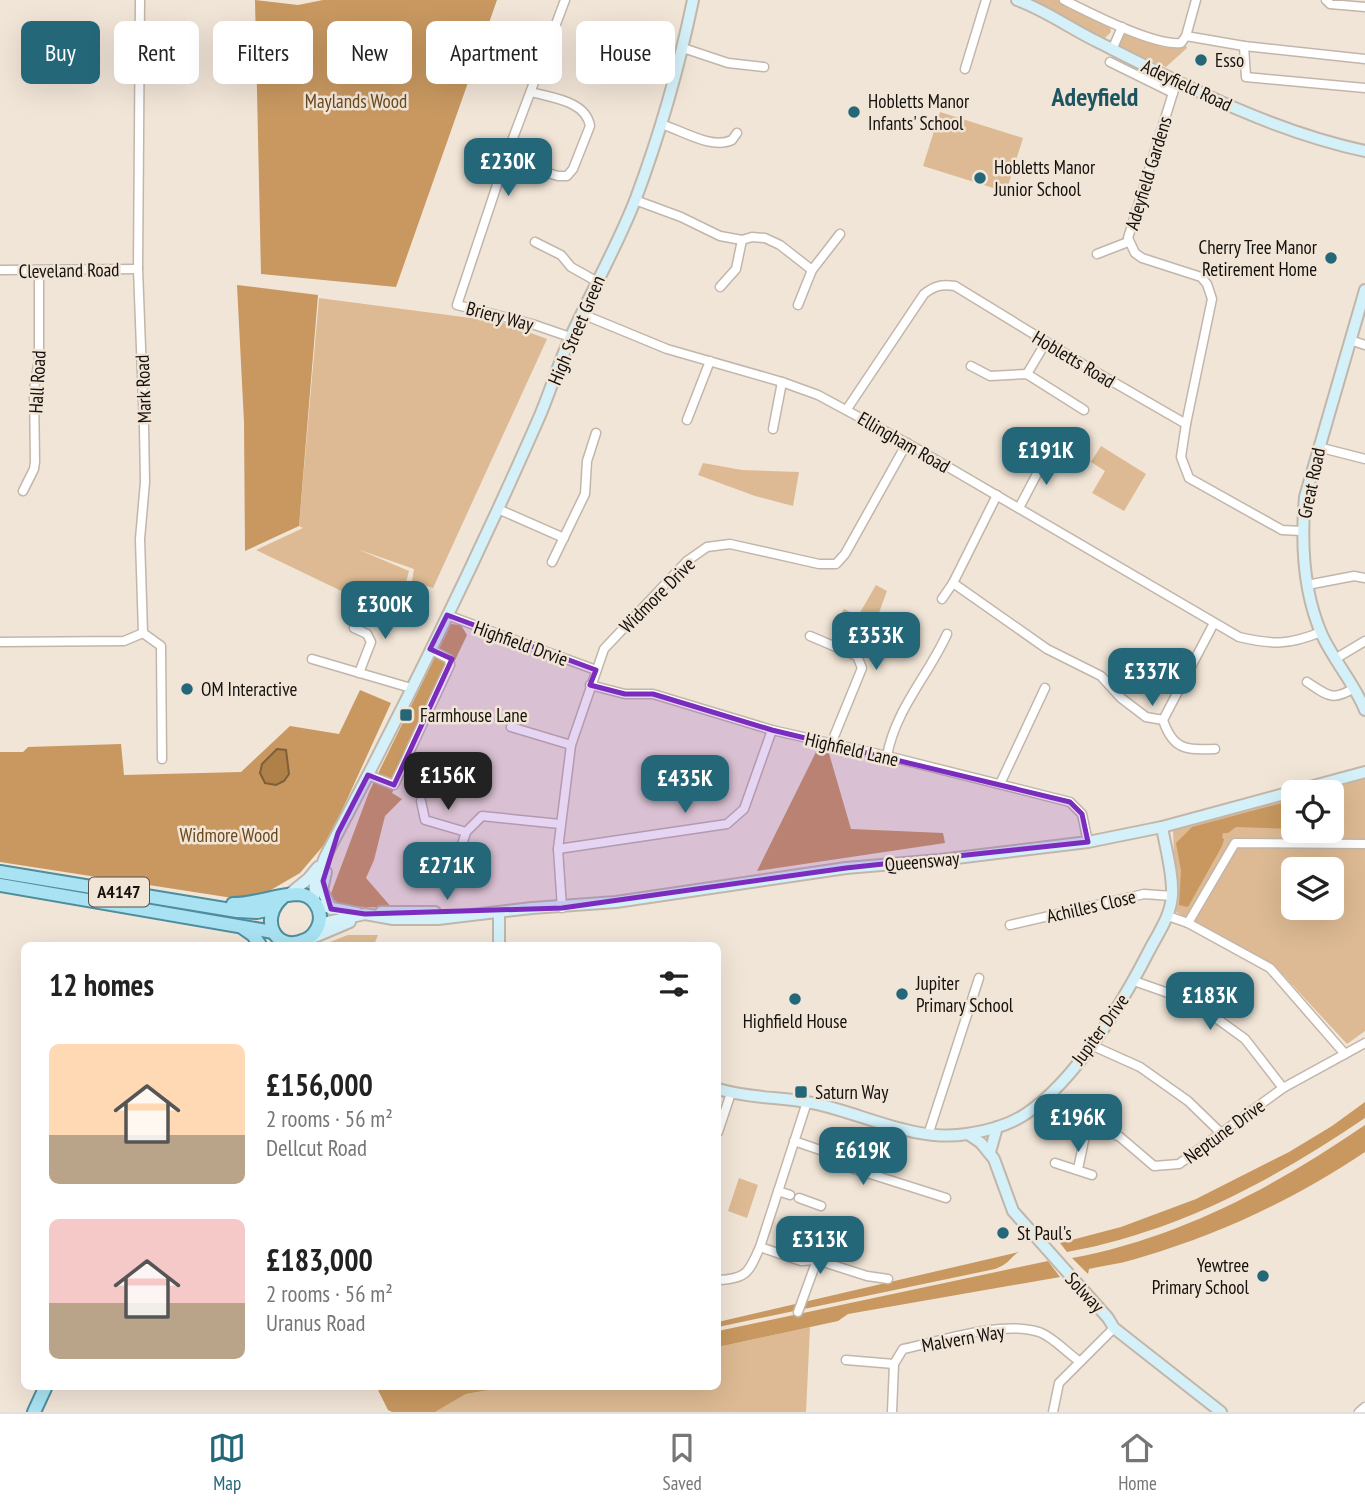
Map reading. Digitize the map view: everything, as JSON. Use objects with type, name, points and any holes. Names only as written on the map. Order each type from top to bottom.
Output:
[{"type":"main road","name":"A4147","points":[[0,872],[248,912],[272,909]]},
{"type":"main road","name":"A4147","points":[[0,885],[224,922],[273,937]]},
{"type":"main road","points":[[165,899],[243,904],[285,897],[302,895],[315,903],[320,916],[316,932],[303,942],[287,942],[273,937],[270,922],[272,909],[285,897]]},
{"type":"main road","name":"A4147","points":[[224,922],[245,929],[258,942]]},
{"type":"main road","points":[[34,1412],[44,1390]]},
{"type":"street","name":"Mark Road","points":[[140,0],[138,269],[145,427],[145,482],[140,540],[143,633]]},
{"type":"street","name":"Briery Way","points":[[565,0],[505,160],[457,305],[532,324],[570,337]]},
{"type":"street","name":"High Street Green","points":[[315,903],[315,884],[325,857],[498,509],[540,417],[570,337],[635,200],[662,124],[693,0]]},
{"type":"street","points":[[965,69],[986,0]]},
{"type":"street","name":"Adeyfield Road","points":[[1017,0],[1112,50],[1253,116],[1293,131],[1365,150]]},
{"type":"street","points":[[1064,0],[1122,27],[1172,44],[1184,40],[1365,59]]},
{"type":"street","points":[[1084,9],[1088,0]]},
{"type":"street","points":[[1184,40],[1196,0]]},
{"type":"street","points":[[1326,0],[1330,4],[1365,7]]},
{"type":"street","points":[[1112,50],[1122,27]]},
{"type":"street","points":[[1244,47],[1246,77],[1365,88]]},
{"type":"street","points":[[683,48],[728,63],[764,67]]},
{"type":"street","points":[[1110,62],[1173,93]]},
{"type":"street","name":"Adeyfield Gardens","points":[[1177,80],[1128,242],[1142,258],[1201,277],[1212,299],[1186,424]]},
{"type":"street","points":[[505,160],[558,176],[567,176],[573,169],[590,126],[589,118],[582,108],[531,92]]},
{"type":"street","points":[[662,124],[720,143],[732,141],[737,133]]},
{"type":"street","points":[[635,200],[720,236],[742,240],[752,237],[765,238],[780,244],[812,270]]},
{"type":"street","points":[[798,305],[812,270],[840,234]]},
{"type":"street","points":[[720,287],[736,269],[742,240]]},
{"type":"street","points":[[535,242],[561,255],[571,267],[596,281]]},
{"type":"street","points":[[1097,254],[1128,242]]},
{"type":"street","name":"Cleveland Road","points":[[0,270],[138,269]]},
{"type":"street","name":"Hall Road","points":[[23,491],[35,462],[34,390],[39,359],[39,270]]},
{"type":"street","name":"Hobletts Road","points":[[847,409],[924,294],[932,287],[943,284],[955,286],[1186,424]]},
{"type":"street","name":"Great Road","points":[[1364,297],[1305,496],[1302,531],[1307,585],[1321,632],[1365,710]]},
{"type":"street","name":"Ellingham Road","points":[[582,314],[667,349],[782,382],[847,409],[1239,637],[1269,644],[1301,640],[1321,632]]},
{"type":"street","points":[[1350,340],[1365,345]]},
{"type":"street","points":[[1027,374],[1046,342]]},
{"type":"street","points":[[687,420],[710,361]]},
{"type":"street","points":[[971,366],[990,376],[1027,374],[1084,410]]},
{"type":"street","points":[[773,429],[782,382]]},
{"type":"street","points":[[1186,424],[1181,457],[1189,478],[1282,530],[1302,531]]},
{"type":"street","points":[[552,562],[585,494],[587,461],[596,433]]},
{"type":"street","name":"Widmore Drive","points":[[562,908],[559,824],[572,745],[604,649],[687,561],[707,547],[730,544],[819,564],[836,564],[845,554],[907,443]]},
{"type":"street","points":[[1318,447],[1365,459]]},
{"type":"street","points":[[1019,508],[1048,453]]},
{"type":"street","points":[[942,599],[953,583],[997,495]]},
{"type":"street","points":[[498,509],[564,538]]},
{"type":"street","points":[[1307,585],[1354,576],[1365,578]]},
{"type":"street","points":[[953,583],[1031,638],[1101,676],[1122,698],[1146,717],[1163,720]]},
{"type":"street","name":"Highfield Drvie","points":[[447,615],[596,670]]},
{"type":"street","points":[[1214,623],[1163,720],[1168,737],[1190,750],[1215,749]]},
{"type":"street","points":[[354,628],[367,634],[371,642],[359,673]]},
{"type":"street","points":[[0,642],[124,641],[143,633],[161,646],[162,759]]},
{"type":"street","points":[[887,756],[898,720],[935,660],[947,634]]},
{"type":"street","points":[[810,636],[857,656],[862,668],[831,744]]},
{"type":"street","points":[[1335,659],[1365,641]]},
{"type":"street","points":[[368,775],[394,785],[450,665],[449,659],[430,649]]},
{"type":"street","points":[[312,659],[411,688]]},
{"type":"street","points":[[1307,682],[1329,696],[1340,697],[1354,688]]},
{"type":"street","name":"Highfield Lane","points":[[590,685],[625,694],[653,694],[772,730],[1070,802],[1082,814],[1088,842]]},
{"type":"street","points":[[1000,784],[1045,688]]},
{"type":"street","points":[[511,727],[572,745]]},
{"type":"street","points":[[558,849],[727,824],[744,809],[772,730]]},
{"type":"street","name":"Queensway","points":[[319,925],[365,914],[398,911],[473,914],[562,908],[846,868],[1088,842],[1162,827],[1365,772]]},
{"type":"street","points":[[421,801],[425,820],[466,832]]},
{"type":"street","points":[[444,858],[457,861],[466,832],[482,816],[559,824]]},
{"type":"street","name":"Jupiter Drive","points":[[721,1090],[807,1102],[928,1135],[968,1134],[997,1127],[1025,1115],[1049,1096],[1091,1045],[1134,981],[1167,916],[1172,896],[1162,827]]},
{"type":"street","name":"High Street Green","points":[[331,909],[323,890],[323,881],[338,833]]},
{"type":"street","points":[[1188,923],[1236,843],[1365,844]]},
{"type":"street","name":"High Street Green","points":[[285,897],[308,879],[325,857]]},
{"type":"street","name":"Achilles Close","points":[[1010,925],[1144,894],[1172,896]]},
{"type":"street","name":"Queensway","points":[[315,903],[331,909],[365,914]]},
{"type":"street","points":[[499,912],[499,942]]},
{"type":"street","name":"Queensway","points":[[303,942],[365,914]]},
{"type":"street","points":[[1167,916],[1188,923],[1270,968],[1345,1054]]},
{"type":"street","points":[[928,1135],[979,978]]},
{"type":"street","points":[[1134,981],[1194,1002],[1245,1039],[1283,1088]]},
{"type":"street","name":"Neptune Drive","points":[[1049,1096],[1087,1126],[1102,1128],[1120,1137],[1154,1166],[1179,1164],[1283,1088],[1365,1043]]},
{"type":"street","points":[[1091,1045],[1140,1067],[1188,1101],[1221,1133]]},
{"type":"street","points":[[721,1124],[732,1093]]},
{"type":"street","points":[[721,1280],[736,1280],[750,1269],[760,1247],[807,1102]]},
{"type":"street","points":[[1078,1169],[1087,1126]]},
{"type":"street","points":[[990,1152],[997,1127]]},
{"type":"street","name":"Solway","points":[[968,1134],[990,1152],[1013,1211],[1114,1328],[1221,1412]]},
{"type":"street","points":[[794,1141],[832,1154],[842,1165],[946,1198]]},
{"type":"street","points":[[1055,1163],[1092,1175]]},
{"type":"street","points":[[778,1191],[821,1206]]},
{"type":"street","points":[[760,1247],[801,1261],[817,1260],[867,1276],[888,1279]]},
{"type":"street","points":[[798,1312],[817,1260]]},
{"type":"street","points":[[1053,1412],[1059,1382],[1114,1328]]},
{"type":"street","name":"Malvern Way","points":[[894,1364],[903,1349],[970,1334],[1008,1329],[1040,1332],[1079,1361]]},
{"type":"street","points":[[846,1360],[894,1364],[892,1412]]},
{"type":"street","points":[[1359,1412],[1365,1407]]},
{"type":"highlighted area","points":[[447,615],[596,670],[590,685],[625,694],[653,694],[772,730],[1070,802],[1082,814],[1088,842],[846,868],[562,908],[365,914],[331,909],[323,881],[338,833],[368,775],[394,785],[452,659],[430,649]]},
{"type":"shaded area","points":[[1026,0],[1058,0],[1110,26],[1111,32],[1105,38],[1097,38]]},
{"type":"shaded area","points":[[1129,33],[1165,47],[1187,48],[1166,67],[1122,50],[1117,41]]},
{"type":"shaded area","points":[[940,112],[1023,138],[1006,192],[923,166]]},
{"type":"shaded area","points":[[319,298],[501,322],[547,339],[433,588],[412,581],[414,569],[357,549],[409,571],[401,601],[373,590],[356,598],[256,550],[303,528],[299,526]]},
{"type":"shaded area","points":[[1101,446],[1146,474],[1124,511],[1092,493],[1105,471],[1091,462]]},
{"type":"shaded area","points":[[703,463],[742,470],[799,472],[793,506],[755,496],[698,475]]},
{"type":"shaded area","points":[[876,585],[887,591],[867,645],[834,629],[844,609],[858,616]]},
{"type":"shaded area","points":[[277,749],[286,750],[289,774],[284,781],[276,785],[265,783],[260,773],[262,764]]},
{"type":"shaded area","points":[[1365,778],[1365,1031],[1347,1044],[1273,964],[1176,912],[1173,828],[1281,799],[1281,843],[1344,843],[1344,783]]},
{"type":"shaded area","points":[[348,935],[378,935],[375,942],[330,942]]},
{"type":"shaded area","points":[[739,1178],[758,1185],[747,1218],[728,1211]]},
{"type":"shaded area","points":[[810,1327],[806,1412],[435,1412],[466,1394],[490,1390],[721,1390],[721,1346]]},
{"type":"green space","name":"Maylands Wood","points":[[255,0],[298,5],[323,0],[497,0],[490,21],[426,21],[426,84],[467,84],[396,287],[261,274],[257,84],[313,84],[313,21],[255,21]]},
{"type":"green space","points":[[237,285],[318,295],[299,526],[245,551],[244,422]]},
{"type":"green space","points":[[451,624],[461,625],[467,635],[392,793],[402,799],[385,816],[374,860],[366,878],[392,908],[341,906],[330,896],[369,792]]},
{"type":"green space","name":"Widmore Wood","points":[[360,690],[391,703],[329,839],[300,873],[252,901],[0,862],[0,752],[23,752],[28,747],[121,744],[124,775],[241,772],[290,726],[339,734]]},
{"type":"green space","points":[[818,748],[828,750],[851,829],[943,833],[945,843],[757,871]]},
{"type":"green space","points":[[1281,803],[1281,829],[1236,827],[1223,833],[1222,846],[1188,907],[1179,905],[1181,871],[1176,843],[1192,827]]},
{"type":"green space","points":[[1365,1102],[1365,1118],[1296,1162],[1223,1201],[1186,1217],[1108,1243],[1067,1252],[1060,1243],[1121,1227],[1196,1199],[1289,1152]]},
{"type":"green space","points":[[1365,1125],[1365,1152],[1285,1200],[1230,1226],[1172,1248],[1089,1269],[1088,1274],[1072,1258],[1151,1237],[1226,1207],[1297,1169]]},
{"type":"green space","points":[[1019,1252],[995,1269],[721,1326],[721,1321]]},
{"type":"green space","points":[[1048,1261],[1060,1277],[848,1314],[838,1321],[721,1346],[721,1330]]},
{"type":"green space","points":[[378,1390],[490,1390],[466,1394],[435,1412],[388,1410]]},
{"type":"place","name":"Esso","points":[[1201,60]]},
{"type":"place","name":"Hobletts Manor Infants' School","points":[[854,112]]},
{"type":"place","name":"Hobletts Manor Junior School","points":[[980,178]]},
{"type":"place","name":"Cherry Tree Manor Retirement Home","points":[[1331,258]]},
{"type":"place","name":"OM Interactive","points":[[187,689]]},
{"type":"place","name":"Farmhouse Lane","points":[[406,715]]},
{"type":"place","name":"Jupiter Primary School","points":[[902,994]]},
{"type":"place","name":"Highfield House","points":[[795,999]]},
{"type":"place","name":"Saturn Way","points":[[801,1092]]},
{"type":"place","name":"St Paul's","points":[[1003,1233]]},
{"type":"place","name":"Yewtree Primary School","points":[[1263,1276]]},
{"type":"district","name":"Adeyfield","points":[[1095,97]]}]
